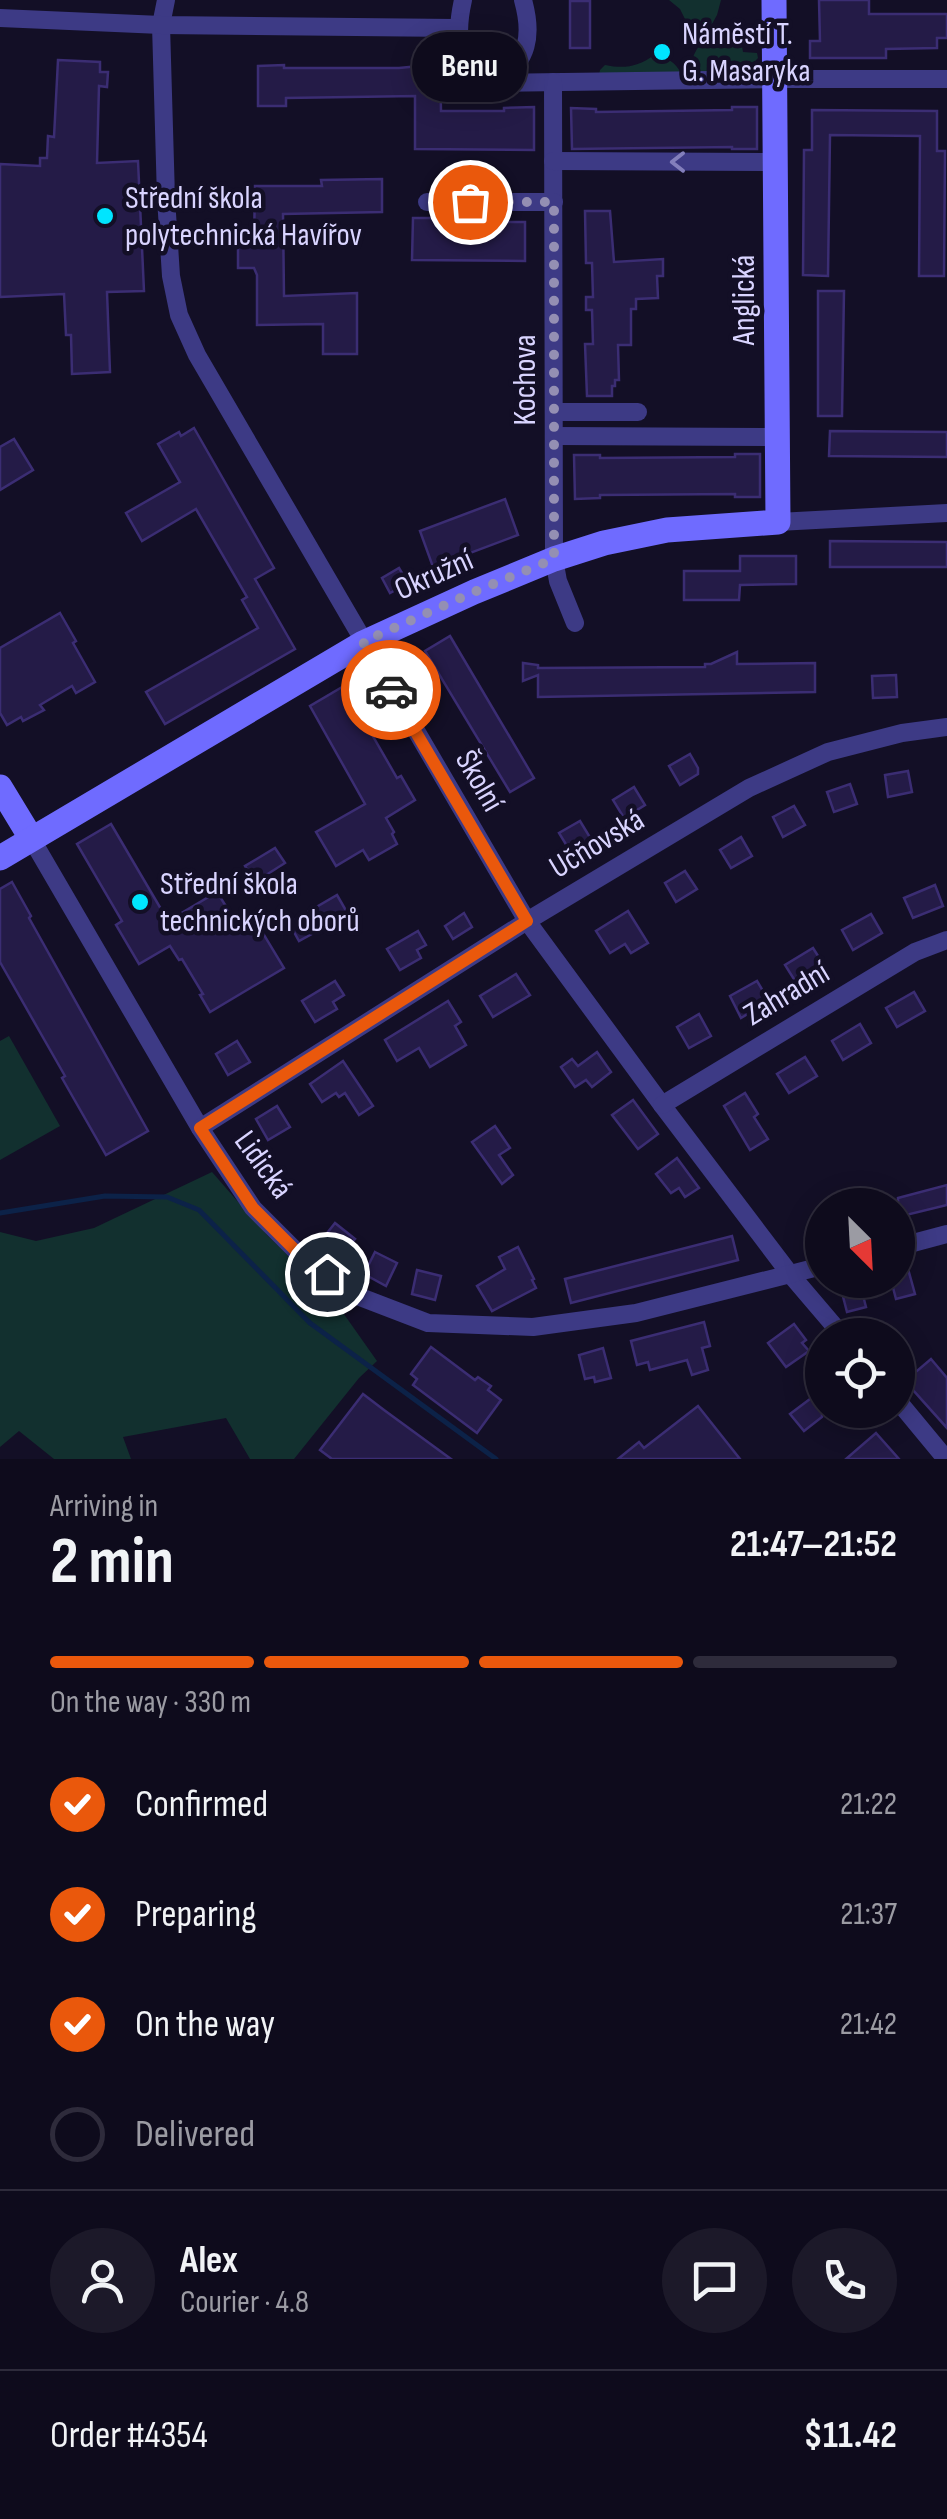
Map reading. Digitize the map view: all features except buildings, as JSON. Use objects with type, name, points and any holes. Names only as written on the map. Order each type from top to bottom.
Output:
[{"type":"street","name":"Školní","points":[[166,0],[161,25],[171,276],[179,315],[197,355],[527,921],[662,1105],[828,1318]]},
{"type":"street","points":[[462,0],[456,28],[464,55],[480,74],[498,82],[947,79]]},
{"type":"street","points":[[498,82],[516,70],[525,52],[529,30],[524,0]]},
{"type":"street","name":"Anglická","points":[[774,0],[778,522]]},
{"type":"street","points":[[0,18],[23,10],[161,25],[456,28]]},
{"type":"street","name":"Kochova","points":[[552,82],[554,559],[558,582],[575,623]]},
{"type":"street","points":[[553,161],[776,162]]},
{"type":"street","points":[[428,202],[554,202]]},
{"type":"street","points":[[555,412],[638,412]]},
{"type":"street","points":[[556,436],[778,437]]},
{"type":"street","name":"Okružní","points":[[0,858],[363,642],[554,559],[604,543],[667,530],[947,513]]},
{"type":"street","name":"Učňovská","points":[[200,1128],[527,921],[765,781],[828,752],[902,733],[947,728]]},
{"type":"street","points":[[0,786],[31,838]]},
{"type":"street","name":"Lidická","points":[[31,838],[200,1128],[253,1208],[299,1254],[355,1295],[428,1323],[533,1327],[636,1313],[805,1270]]},
{"type":"street","name":"Zahradní","points":[[662,1105],[916,952],[947,940]]},
{"type":"street","points":[[915,1242],[947,1234]]},
{"type":"street","points":[[915,1422],[946,1459]]},
{"type":"green space","points":[[669,0],[721,0],[712,24],[697,24],[685,19]]},
{"type":"green space","points":[[716,32],[741,41],[743,52],[757,53],[758,58],[744,73],[688,72],[701,43]]},
{"type":"green space","points":[[654,55],[670,61],[681,73],[599,75],[605,65],[631,66]]},
{"type":"green space","points":[[9,1036],[60,1126],[0,1160],[0,1041]]},
{"type":"green space","points":[[212,1172],[267,1235],[334,1300],[377,1361],[294,1459],[250,1459],[226,1418],[123,1437],[131,1459],[54,1459],[19,1431],[0,1447],[0,1232],[36,1241],[94,1228]]},
{"type":"waterway","points":[[0,1213],[105,1196],[167,1197],[199,1210],[310,1323],[496,1459]]},
{"type":"way so far","points":[[391,690],[363,642],[554,559],[554,202],[470,202]]},
{"type":"place","name":"Náměstí T. G. Masaryka","points":[[662,52]]},
{"type":"place","name":"Benu","points":[[470,202]]},
{"type":"place","name":"Střední škola polytechnická Havířov","points":[[105,216]]},
{"type":"place","name":"Střední škola technických oborů","points":[[140,902]]},
{"type":"route","points":[[327,1274],[299,1254],[253,1208],[200,1128],[527,921],[391,690]]}]
